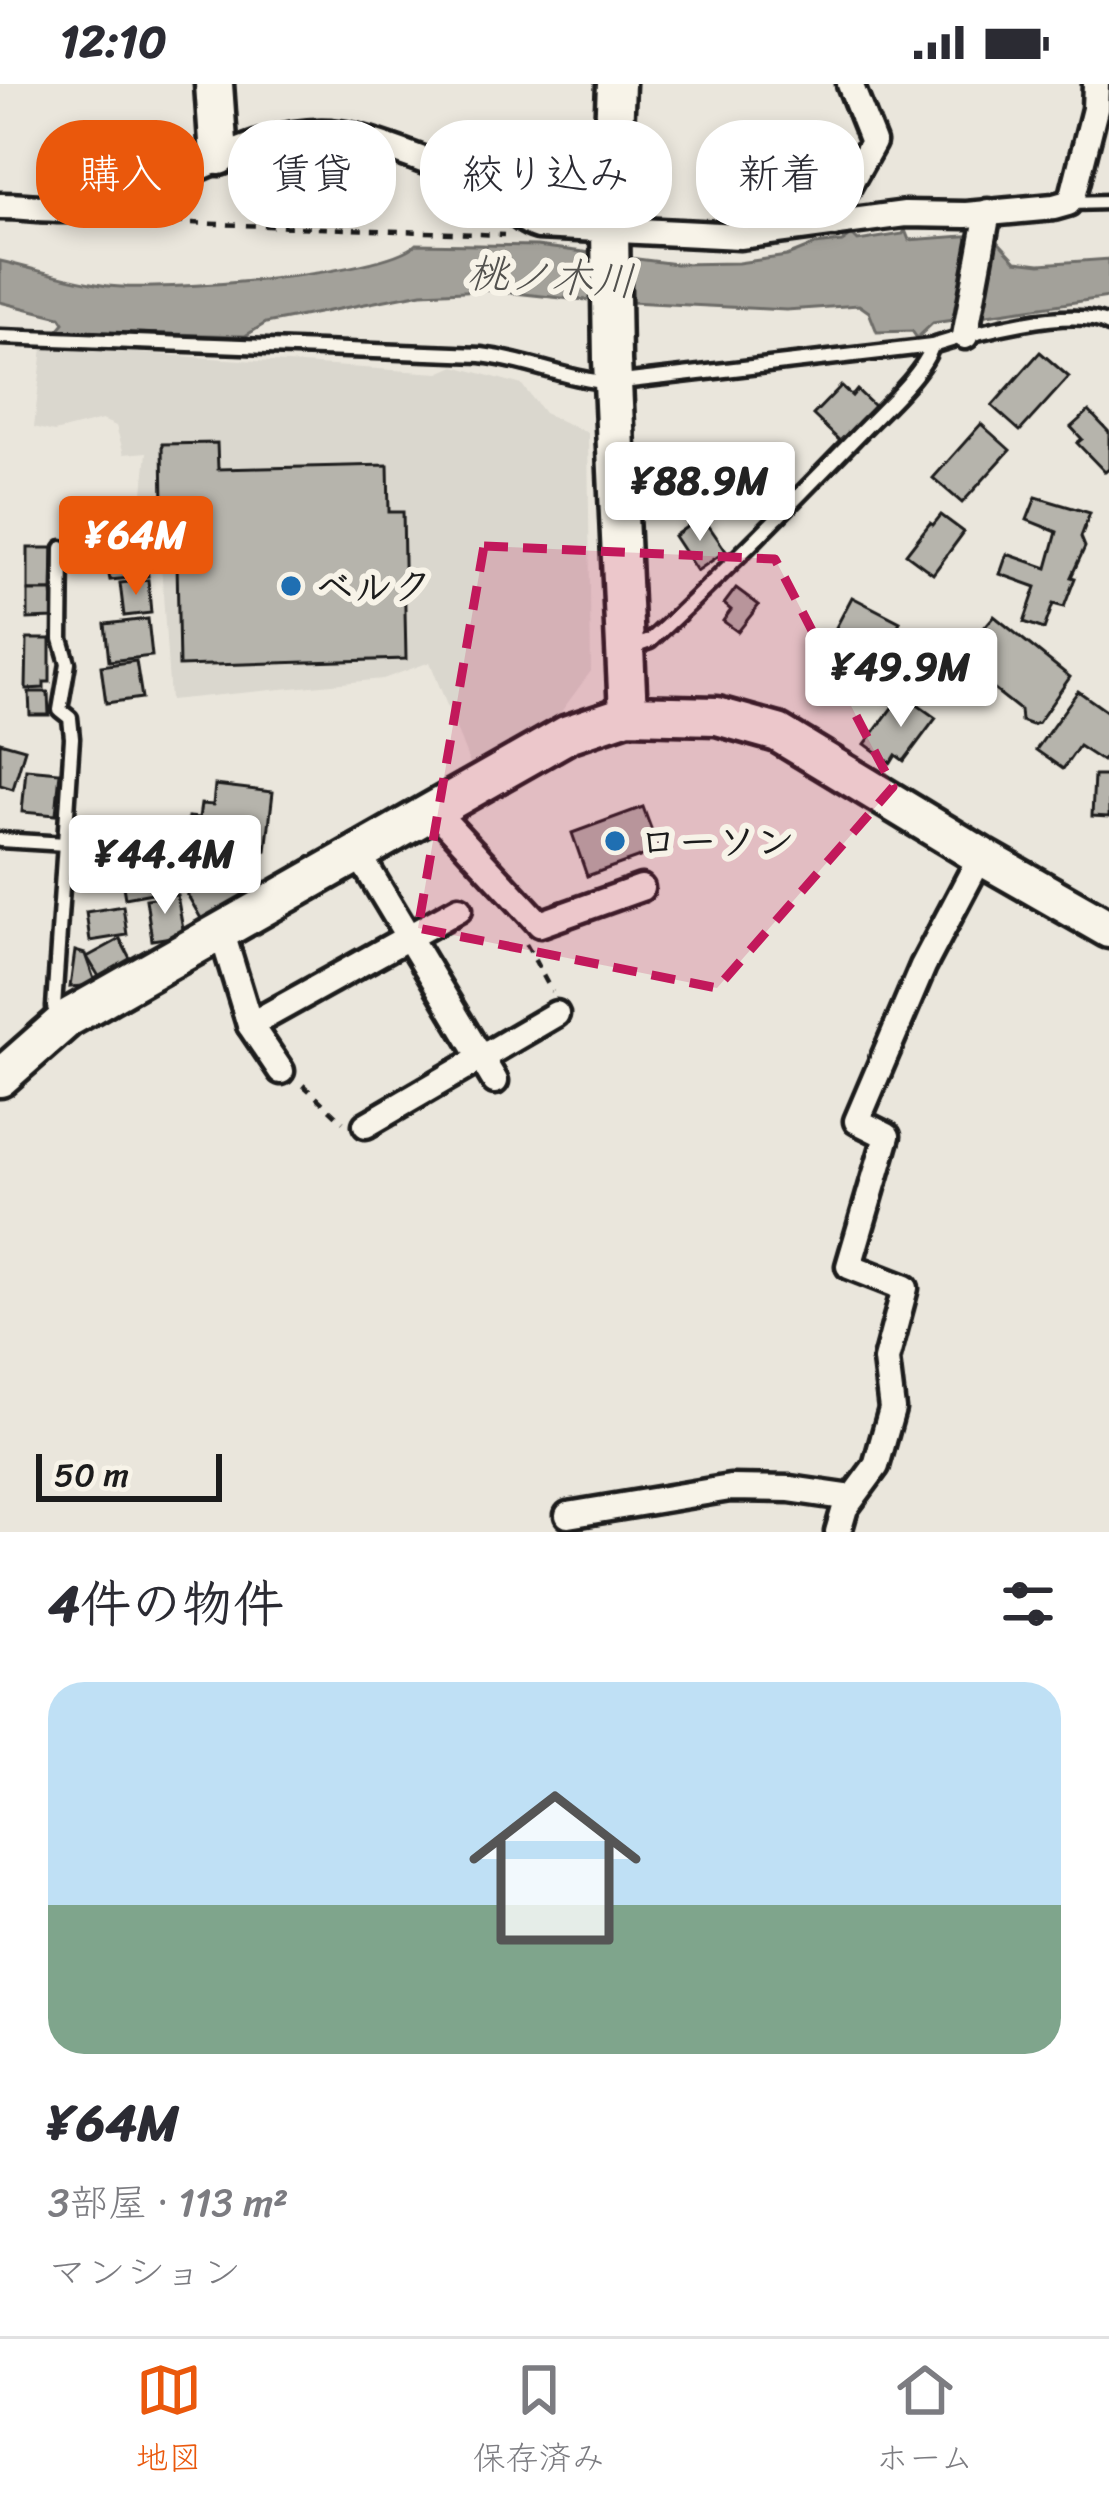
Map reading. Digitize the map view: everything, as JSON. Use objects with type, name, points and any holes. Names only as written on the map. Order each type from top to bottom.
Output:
[{"type":"main road","points":[[214,84],[219,156]]},
{"type":"main road","points":[[616,84],[610,235],[628,714]]},
{"type":"main road","points":[[0,1078],[68,1018],[568,734],[628,714],[717,716],[778,733],[1109,929]]},
{"type":"street","points":[[850,84],[872,130],[873,142],[864,158]]},
{"type":"street","points":[[864,220],[914,213],[988,218],[1068,203],[1100,101]]},
{"type":"street","points":[[0,206],[89,208],[165,184],[219,156],[290,139],[343,134],[476,182],[529,224],[610,235],[725,236],[798,228]]},
{"type":"street","points":[[965,331],[988,218]]},
{"type":"street","points":[[434,810],[540,924],[641,888]]},
{"type":"street","points":[[358,853],[496,1081]]},
{"type":"street","points":[[838,1532],[852,1498],[876,1466],[892,1409],[886,1360],[905,1288],[849,1266],[887,1136],[857,1121],[923,966],[981,856]]},
{"type":"street","points":[[250,1025],[459,909]]},
{"type":"street","points":[[221,931],[250,1025],[281,1072]]},
{"type":"street","points":[[366,1125],[556,1014]]},
{"type":"street","points":[[568,1515],[730,1488],[790,1489],[852,1498]]},
{"type":"lane","points":[[1068,203],[1109,202]]},
{"type":"lane","points":[[0,337],[481,356],[548,367],[589,382],[613,372],[932,346],[965,331],[1084,316],[1106,319]]},
{"type":"lane","points":[[623,650],[650,641],[694,598],[884,408],[932,346]]},
{"type":"lane","points":[[62,548],[61,639],[68,663],[60,710],[70,718],[72,738],[54,1007],[68,1018]]},
{"type":"lane","points":[[0,840],[66,844]]},
{"type":"path","points":[[204,224],[520,235]]},
{"type":"path","points":[[520,902],[514,922],[557,1002],[556,1014]]},
{"type":"path","points":[[281,1072],[286,1069],[342,1122],[366,1125]]},
{"type":"highlighted area","points":[[484,546],[775,559],[893,787],[717,988],[418,928]]},
{"type":"shaded area","points":[[43,347],[439,373],[455,366],[522,385],[544,413],[588,433],[591,671],[555,720],[473,772],[430,662],[383,679],[170,700],[159,533],[139,533],[147,452],[124,454],[116,426],[102,420],[54,432],[34,427]]},
{"type":"water","name":"桃ノ木川","points":[[905,230],[909,240],[991,234],[1016,261],[1109,259],[1109,297],[933,323],[917,338],[912,331],[877,332],[869,312],[859,305],[786,310],[485,290],[422,293],[266,323],[245,336],[57,331],[64,323],[60,317],[0,302],[0,261],[108,286],[173,286],[317,273],[361,265],[416,244],[537,246],[676,264],[738,263],[787,256],[852,235],[858,241]]},
{"type":"building","points":[[1040,352],[1069,377],[1020,431],[992,406]]},
{"type":"building","points":[[841,386],[852,396],[857,390],[875,407],[841,442],[813,415]]},
{"type":"building","points":[[1089,411],[1109,432],[1109,469],[1105,472],[1077,443],[1082,439],[1071,427]]},
{"type":"building","points":[[981,424],[1010,450],[962,503],[933,478]]},
{"type":"building","name":"ベルク","points":[[217,443],[218,469],[388,465],[389,512],[403,512],[406,659],[179,666],[176,509],[163,510],[162,444]]},
{"type":"building","points":[[772,471],[782,480],[780,491],[785,496],[767,514],[749,495]]},
{"type":"building","points":[[1036,497],[1090,513],[1081,537],[1085,547],[1064,607],[1053,604],[1044,629],[1024,622],[1036,587],[1000,574],[1007,554],[1047,568],[1057,532],[1027,520]]},
{"type":"building","points":[[941,515],[964,532],[933,574],[906,554]]},
{"type":"building","points":[[702,516],[726,551],[697,571],[674,536]]},
{"type":"building","points":[[144,537],[148,576],[110,580],[108,570],[103,570],[100,542]]},
{"type":"building","points":[[28,548],[53,548],[52,591],[28,591]]},
{"type":"building","points":[[148,580],[151,613],[124,616],[120,583]]},
{"type":"building","points":[[736,588],[759,605],[738,632],[723,621],[731,610],[724,604]]},
{"type":"building","points":[[28,591],[52,591],[54,618],[28,619]]},
{"type":"building","points":[[852,597],[900,622],[862,694],[814,669]]},
{"type":"building","points":[[994,616],[1070,677],[1038,723],[1021,721],[1020,710],[957,666],[959,657]]},
{"type":"building","points":[[148,619],[152,656],[109,661],[105,624]]},
{"type":"building","points":[[27,639],[50,639],[50,682],[44,682],[44,688],[26,689]]},
{"type":"building","points":[[136,661],[142,698],[106,703],[101,666]]},
{"type":"building","points":[[1078,691],[1109,713],[1109,750],[1102,761],[1079,746],[1063,769],[1036,750]]},
{"type":"building","points":[[29,692],[48,692],[49,715],[30,715]]},
{"type":"building","points":[[902,694],[936,718],[904,761],[896,755],[891,763],[865,744]]},
{"type":"building","points":[[0,742],[25,749],[13,789],[0,785]]},
{"type":"building","points":[[26,769],[60,772],[56,815],[22,812]]},
{"type":"building","points":[[1094,776],[1109,776],[1109,817],[1092,816]]},
{"type":"building","points":[[215,785],[273,792],[266,851],[185,841],[188,817],[199,818],[201,804],[213,805]]},
{"type":"building","name":"ローソン","points":[[643,807],[659,850],[587,876],[572,833]]},
{"type":"building","points":[[82,839],[119,841],[118,871],[81,870]]},
{"type":"building","points":[[144,848],[152,893],[125,898],[117,852]]},
{"type":"building","points":[[231,859],[251,894],[203,922],[183,887]]},
{"type":"building","points":[[177,895],[184,935],[152,940],[146,899]]},
{"type":"building","points":[[123,906],[127,935],[90,941],[86,912]]},
{"type":"building","points":[[120,939],[133,964],[103,983],[87,957]]},
{"type":"building","points":[[75,951],[85,954],[96,985],[70,987]]},
{"type":"place","name":"ベルク","points":[[291,586]]},
{"type":"place","name":"ローソン","points":[[615,841]]}]
